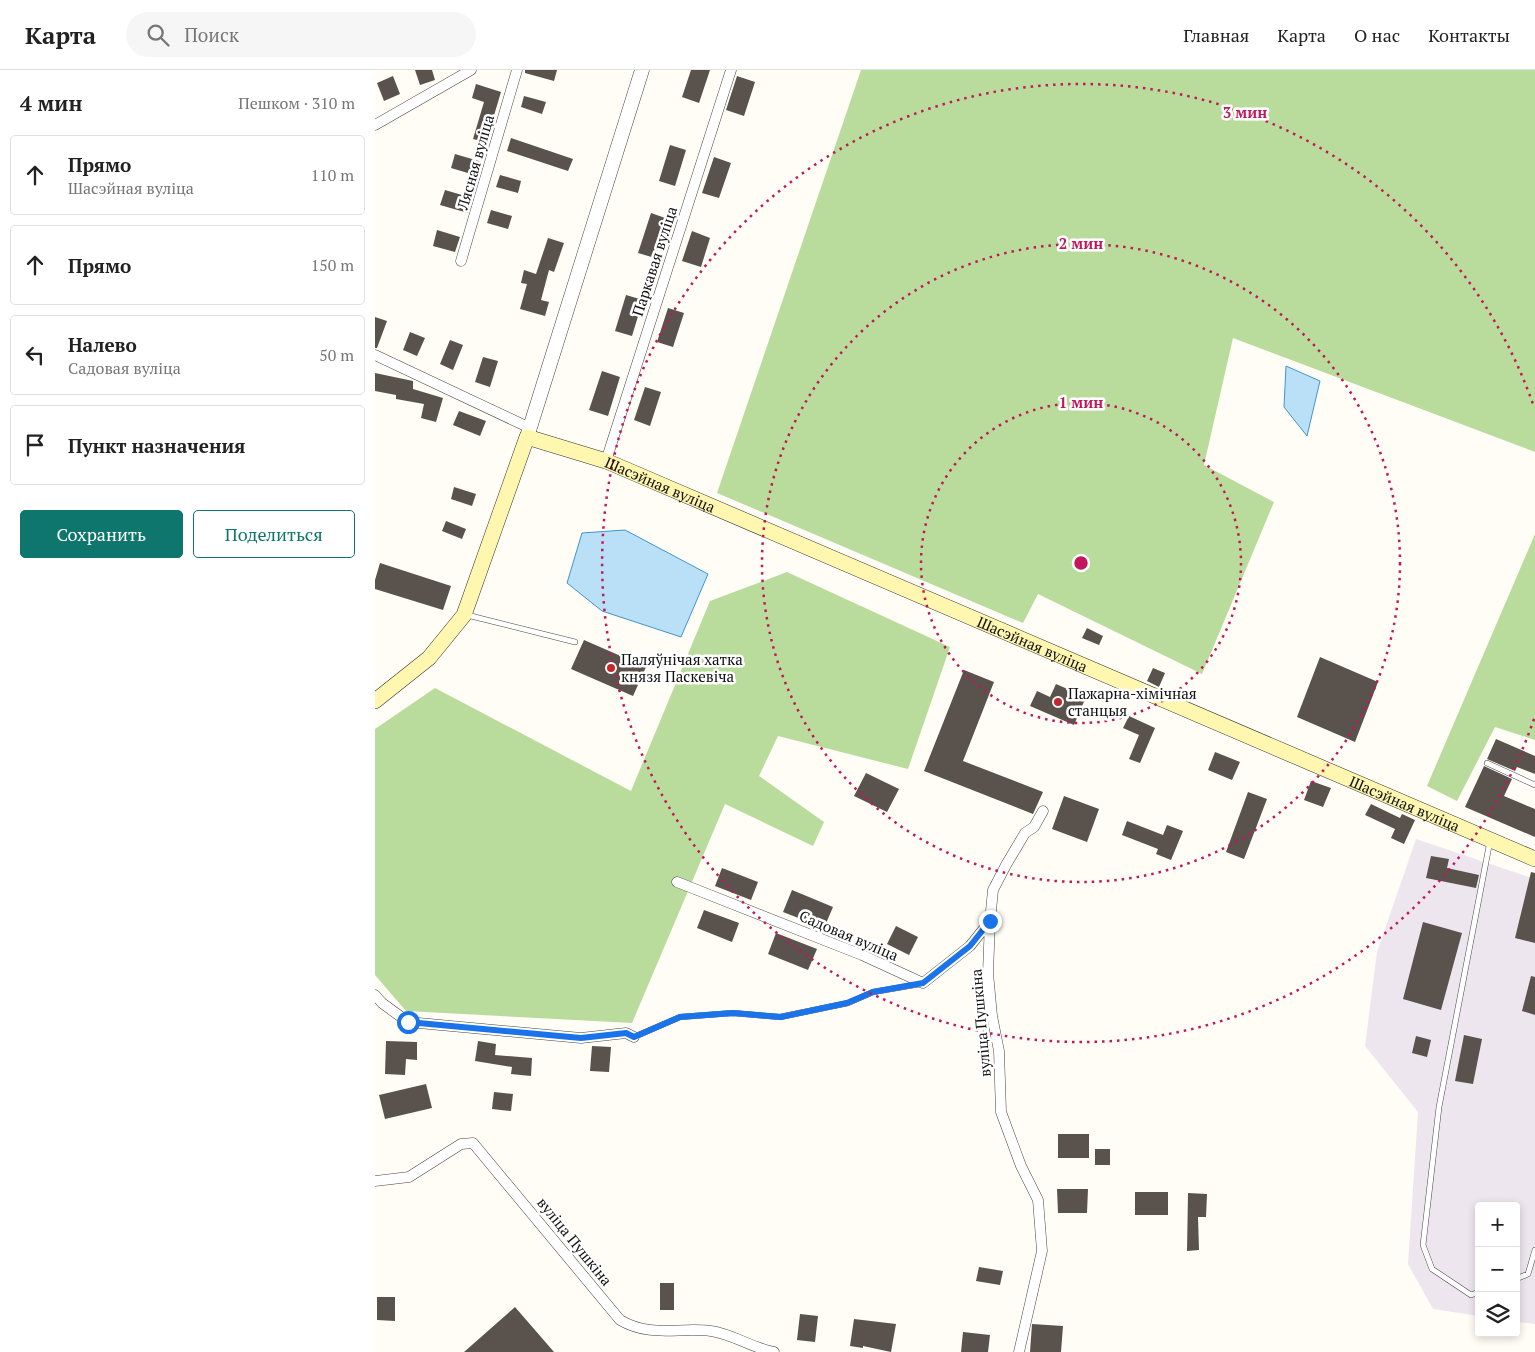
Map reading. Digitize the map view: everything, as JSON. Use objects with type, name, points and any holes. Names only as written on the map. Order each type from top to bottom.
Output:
[{"type":"main road","name":"Шасэйная вуліца","points":[[529,432],[606,461],[1535,859]]},
{"type":"main road","points":[[375,701],[429,658],[464,615],[529,432]]},
{"type":"street","points":[[375,125],[471,70]]},
{"type":"street","name":"Лясная вуліца","points":[[461,261],[517,70]]},
{"type":"street","points":[[529,432],[642,70]]},
{"type":"street","name":"Паркавая вуліца","points":[[606,461],[731,70]]},
{"type":"street","name":"Шасэйная вуліца","points":[[375,356],[529,432]]},
{"type":"street","name":"вуліца Пушкіна","points":[[1019,1352],[1042,1251],[1039,1200],[1021,1166],[1001,1112],[999,1051],[992,1016],[988,973],[990,921],[993,890],[1025,833],[1034,827],[1043,810]]},
{"type":"street","name":"Садовая вуліца","points":[[677,882],[862,955],[923,983]]},
{"type":"street","points":[[923,983],[970,946],[990,921]]},
{"type":"street","points":[[375,995],[381,1003],[408,1022],[581,1038],[626,1033],[634,1037]]},
{"type":"street","name":"вуліца Пушкіна","points":[[375,1181],[409,1177],[461,1144],[473,1143],[620,1320],[633,1328],[650,1331],[713,1331],[774,1352]]},
{"type":"lane","points":[[464,615],[575,642]]},
{"type":"lane","points":[[1487,763],[1535,785]]},
{"type":"lane","points":[[1475,1294],[1471,1295],[1432,1269],[1423,1245],[1439,1108],[1490,840]]},
{"type":"lane","points":[[634,1037],[680,1017],[733,1013],[781,1017],[847,1003],[873,992],[923,983]]},
{"type":"lane","points":[[1520,1277],[1529,1274],[1535,1250]]},
{"type":"shaded area","points":[[1416,839],[1535,879],[1535,1324],[1520,1322],[1520,1202],[1475,1202],[1475,1315],[1433,1309],[1408,1264],[1418,1112],[1365,1046],[1377,952]]},
{"type":"green space","points":[[861,70],[1535,70],[1535,452],[1233,338],[1204,465],[1274,502],[1202,674],[1038,594],[1023,623],[717,493]]},
{"type":"green space","points":[[1535,534],[1535,740],[1495,727],[1457,801],[1427,786]]},
{"type":"green space","points":[[787,572],[950,647],[908,769],[778,736],[759,776],[824,822],[813,846],[725,804],[632,1023],[406,1011],[375,975],[375,729],[435,688],[631,791],[710,601]]},
{"type":"water","points":[[1286,366],[1320,381],[1307,436],[1284,407]]},
{"type":"water","points":[[625,530],[708,574],[681,637],[602,611],[567,583],[582,533]]},
{"type":"building","points":[[415,70],[432,70],[435,80],[420,85]]},
{"type":"building","points":[[525,70],[557,70],[554,81],[525,73]]},
{"type":"building","points":[[691,70],[710,70],[699,103],[682,97]]},
{"type":"building","points":[[393,76],[400,94],[384,101],[377,83]]},
{"type":"building","points":[[737,76],[755,82],[744,116],[726,110]]},
{"type":"building","points":[[476,84],[501,92],[486,142],[473,139],[484,102],[472,98]]},
{"type":"building","points":[[524,96],[546,102],[542,114],[521,107]]},
{"type":"building","points":[[511,138],[573,159],[568,171],[507,151]]},
{"type":"building","points":[[670,145],[686,150],[675,186],[659,181]]},
{"type":"building","points":[[455,154],[482,162],[478,176],[451,168]]},
{"type":"building","points":[[714,157],[731,163],[719,198],[702,193]]},
{"type":"building","points":[[500,175],[521,181],[518,193],[496,187]]},
{"type":"building","points":[[445,190],[472,198],[468,213],[440,205]]},
{"type":"building","points":[[491,210],[512,216],[508,229],[487,223]]},
{"type":"building","points":[[651,213],[668,219],[655,258],[638,253]]},
{"type":"building","points":[[437,230],[460,237],[455,252],[433,246]]},
{"type":"building","points":[[692,231],[710,238],[701,267],[682,261]]},
{"type":"building","points":[[548,238],[564,243],[554,272],[549,270],[541,300],[549,302],[545,316],[520,309],[527,284],[521,283],[524,270],[536,274]]},
{"type":"building","points":[[626,295],[643,300],[632,336],[615,331]]},
{"type":"building","points":[[668,308],[684,313],[673,347],[657,342]]},
{"type":"building","points":[[375,317],[387,321],[377,348],[375,348]]},
{"type":"building","points":[[410,332],[425,338],[417,356],[403,350]]},
{"type":"building","points":[[450,340],[463,345],[453,370],[440,364]]},
{"type":"building","points":[[483,357],[498,361],[490,387],[475,382]]},
{"type":"building","points":[[602,371],[620,377],[608,416],[589,410]]},
{"type":"building","points":[[375,373],[413,381],[413,389],[443,398],[436,422],[421,418],[424,404],[396,399],[396,395],[375,391]]},
{"type":"building","points":[[645,387],[661,392],[650,426],[634,420]]},
{"type":"building","points":[[459,411],[486,421],[480,436],[453,425]]},
{"type":"building","points":[[454,487],[476,494],[472,506],[451,499]]},
{"type":"building","points":[[446,521],[466,529],[462,539],[442,531]]},
{"type":"building","points":[[380,563],[451,586],[443,610],[375,589],[375,580]]},
{"type":"building","points":[[1087,628],[1103,636],[1099,645],[1082,638]]},
{"type":"building","points":[[584,640],[646,667],[633,696],[571,669]]},
{"type":"building","points":[[1320,657],[1378,682],[1355,742],[1297,717]]},
{"type":"building","points":[[1153,668],[1165,673],[1159,687],[1147,681]]},
{"type":"building","points":[[964,670],[994,682],[963,761],[1043,792],[1033,814],[924,771]]},
{"type":"building","name":"Пажарна-хімічная станцыя","points":[[1056,684],[1086,697],[1074,725],[1030,706],[1037,691],[1050,697]]},
{"type":"building","points":[[1129,716],[1155,728],[1140,763],[1129,759],[1139,735],[1123,728]]},
{"type":"building","points":[[1496,739],[1535,756],[1535,774],[1517,767],[1515,771],[1487,759]]},
{"type":"building","points":[[1215,752],[1240,762],[1232,780],[1208,770]]},
{"type":"building","points":[[1484,766],[1512,779],[1504,796],[1535,809],[1535,837],[1465,807]]},
{"type":"building","points":[[866,773],[899,789],[887,812],[854,796]]},
{"type":"building","points":[[1311,781],[1331,788],[1323,807],[1304,800]]},
{"type":"building","points":[[1248,792],[1267,799],[1244,859],[1226,852]]},
{"type":"building","points":[[1064,796],[1099,809],[1087,842],[1052,829]]},
{"type":"building","points":[[1371,804],[1400,818],[1402,814],[1415,820],[1404,844],[1391,838],[1395,829],[1365,815]]},
{"type":"building","points":[[1127,821],[1163,835],[1167,825],[1183,831],[1171,860],[1156,854],[1158,849],[1122,835]]},
{"type":"building","points":[[1431,856],[1449,859],[1447,868],[1479,875],[1476,888],[1426,878]]},
{"type":"building","points":[[722,868],[758,882],[751,900],[715,886]]},
{"type":"building","points":[[1531,872],[1535,873],[1535,943],[1515,938]]},
{"type":"building","points":[[792,890],[833,907],[824,928],[783,912]]},
{"type":"building","points":[[704,910],[739,923],[732,942],[697,928]]},
{"type":"building","points":[[1423,922],[1462,933],[1441,1010],[1403,999]]},
{"type":"building","points":[[896,926],[918,937],[909,955],[887,944]]},
{"type":"building","points":[[776,933],[817,949],[808,970],[768,954]]},
{"type":"building","points":[[1531,976],[1535,977],[1535,1015],[1522,1011]]},
{"type":"building","points":[[1464,1035],[1482,1039],[1473,1084],[1455,1081]]},
{"type":"building","points":[[1416,1036],[1431,1040],[1427,1057],[1412,1053]]},
{"type":"building","points":[[386,1041],[417,1042],[417,1060],[406,1059],[405,1075],[385,1074]]},
{"type":"building","points":[[478,1041],[496,1044],[495,1055],[532,1058],[531,1076],[511,1074],[512,1067],[475,1061]]},
{"type":"building","points":[[592,1046],[611,1047],[609,1072],[590,1071]]},
{"type":"building","points":[[426,1084],[432,1108],[385,1119],[379,1095]]},
{"type":"building","points":[[494,1092],[513,1094],[511,1111],[492,1109]]},
{"type":"building","points":[[1058,1134],[1089,1134],[1089,1158],[1058,1158]]},
{"type":"building","points":[[1095,1149],[1110,1149],[1110,1165],[1095,1165]]},
{"type":"building","points":[[1057,1189],[1088,1189],[1087,1213],[1058,1213]]},
{"type":"building","points":[[1135,1192],[1168,1192],[1168,1215],[1135,1215]]},
{"type":"building","points":[[1188,1193],[1207,1194],[1206,1217],[1198,1217],[1199,1250],[1187,1251]]},
{"type":"building","points":[[979,1267],[1003,1271],[1000,1285],[976,1281]]},
{"type":"building","points":[[660,1283],[674,1283],[674,1310],[660,1310]]},
{"type":"building","points":[[377,1297],[395,1297],[395,1321],[377,1320]]},
{"type":"building","points":[[515,1307],[554,1352],[464,1352]]},
{"type":"building","points":[[800,1314],[818,1316],[815,1342],[797,1340]]},
{"type":"building","points":[[854,1319],[896,1324],[891,1352],[863,1346],[863,1348],[850,1346]]},
{"type":"building","points":[[1032,1324],[1063,1326],[1061,1352],[1030,1352]]},
{"type":"building","points":[[963,1332],[990,1335],[988,1352],[961,1352]]},
{"type":"place","name":"Паляўнічая хатка князя Паскевіча","points":[[611,668]]},
{"type":"place","name":"Пажарна-хімічная станцыя","points":[[1058,702]]},
{"type":"route","points":[[408,1022],[581,1038],[626,1033],[634,1037],[680,1017],[733,1013],[781,1017],[847,1003],[873,992],[923,983],[970,946],[990,921]]}]
